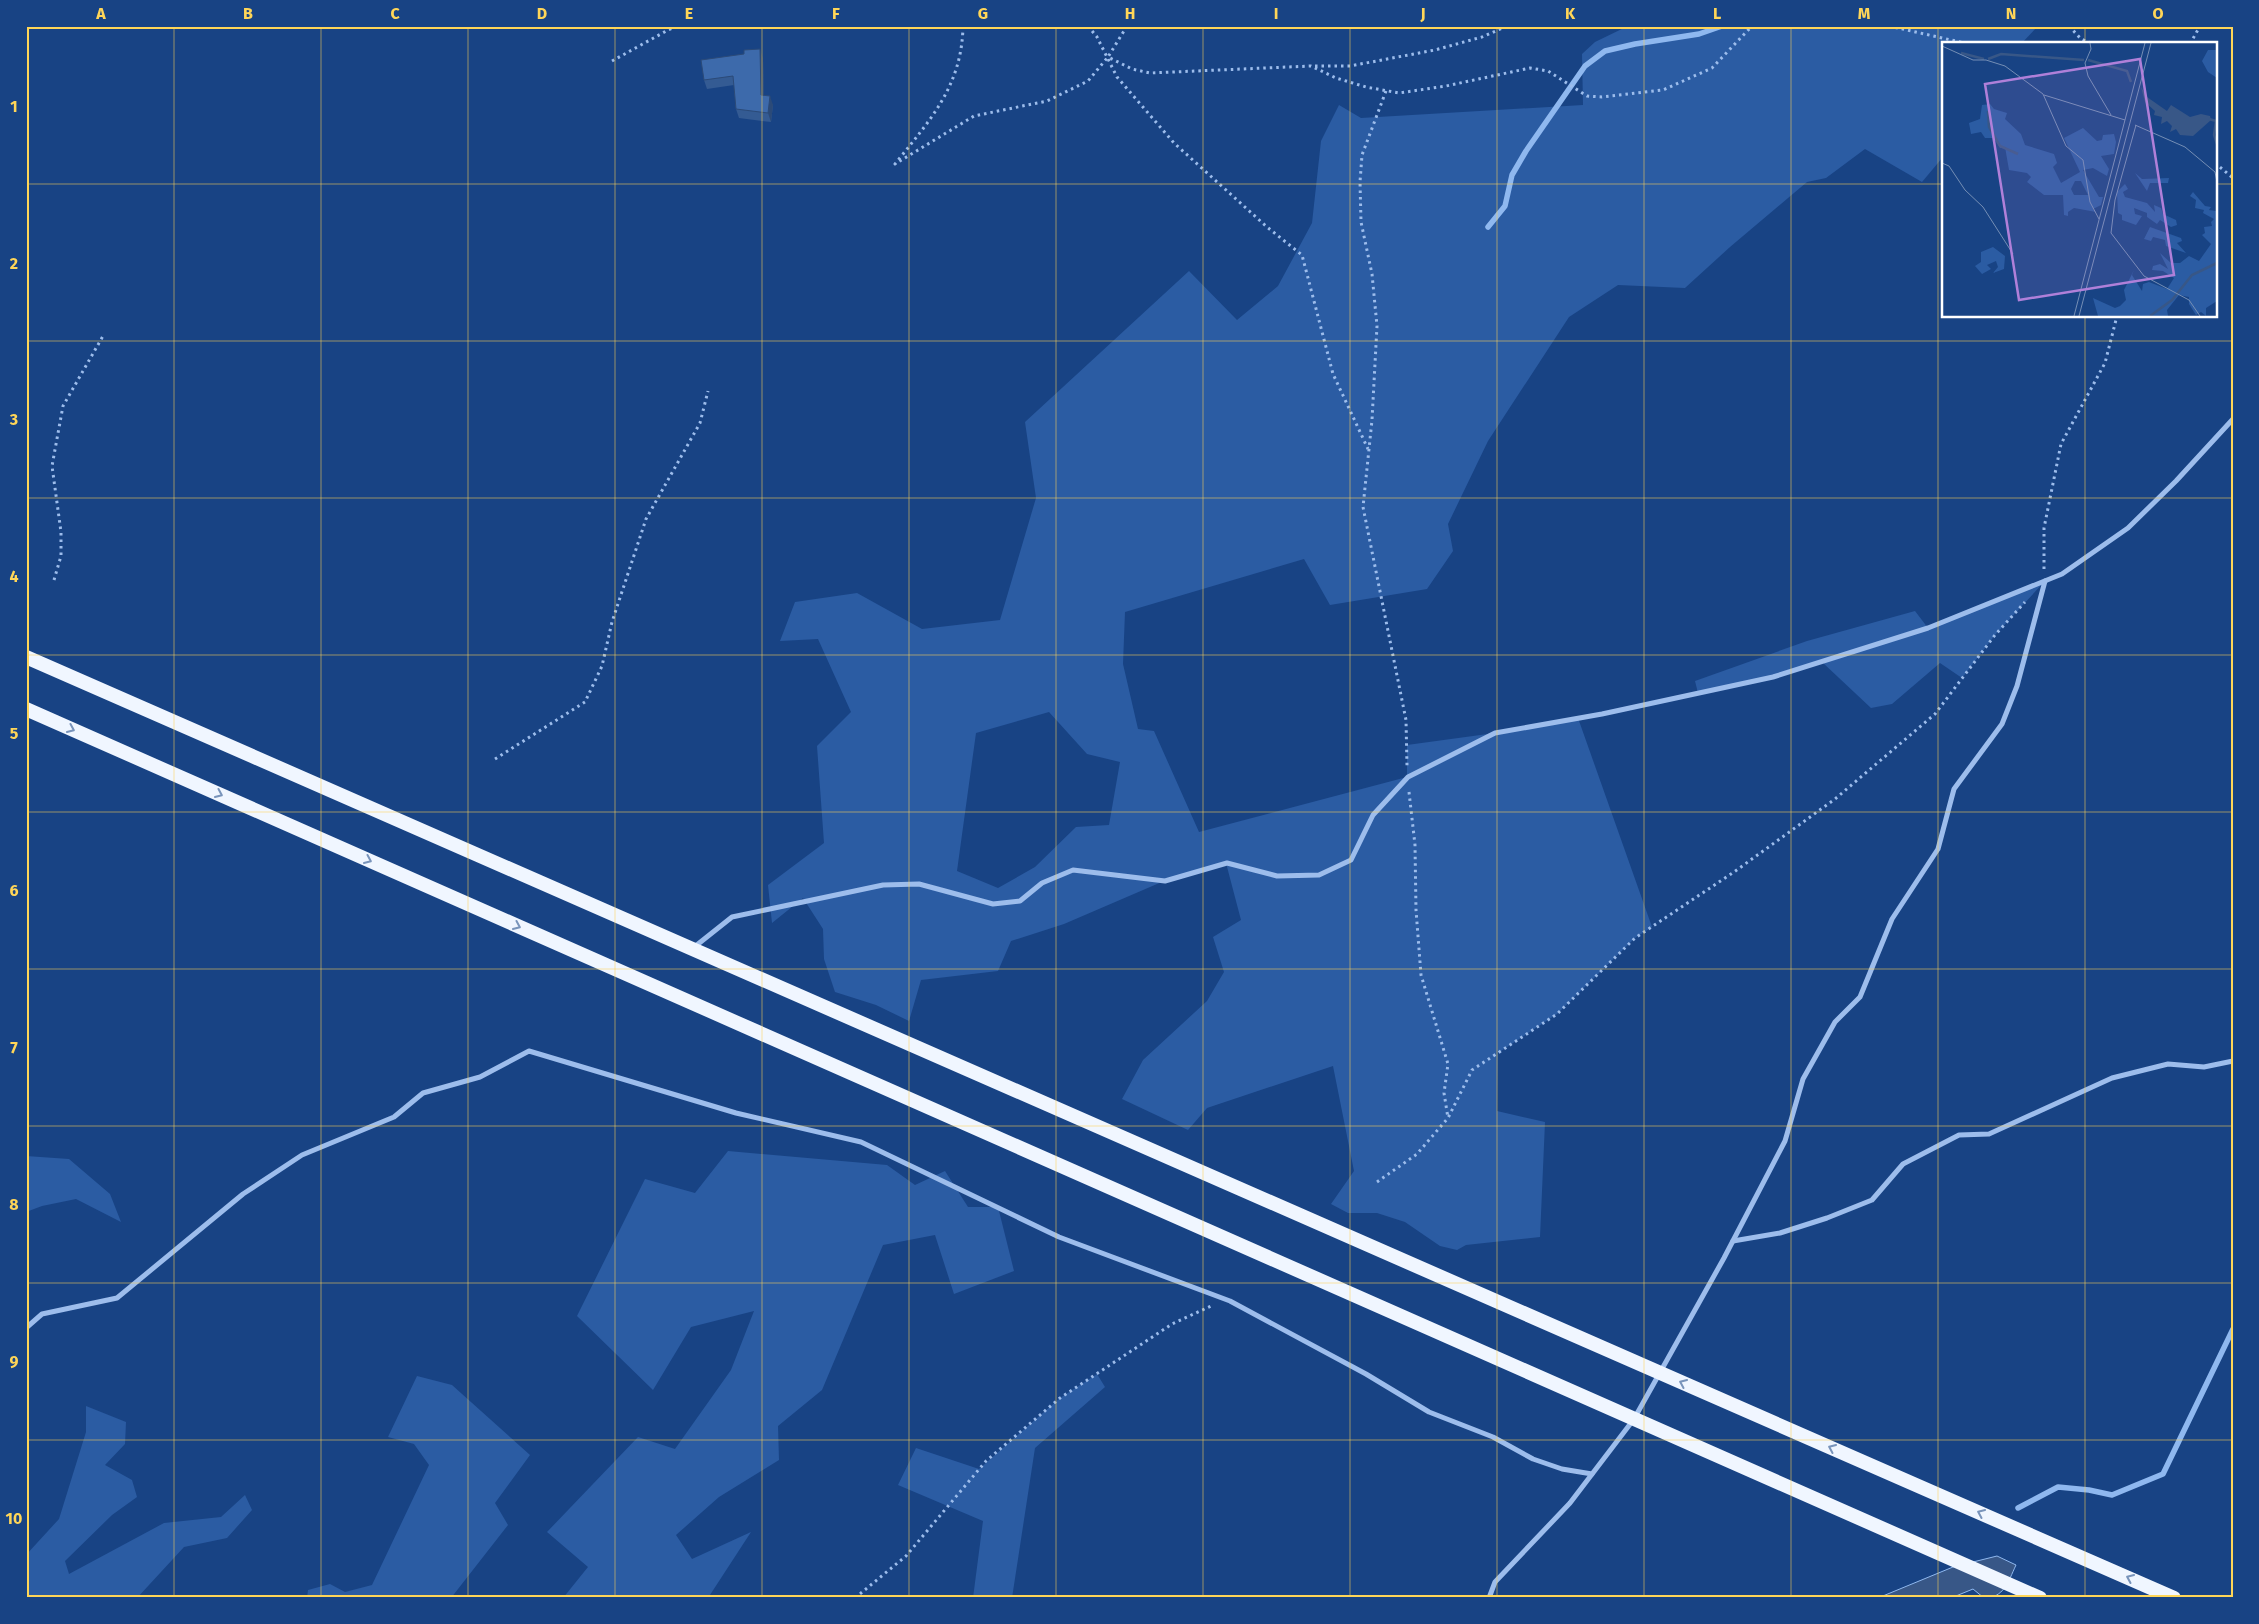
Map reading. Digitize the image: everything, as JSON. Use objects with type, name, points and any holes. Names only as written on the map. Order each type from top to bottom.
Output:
[{"type":"highway","points":[[26,657],[2174,1598]]},
{"type":"highway","points":[[26,709],[2040,1598]]},
{"type":"street","points":[[693,949],[732,916],[883,885],[919,884],[993,904],[1020,901],[1042,883],[1073,870],[1164,881],[1226,863],[1277,876],[1319,875],[1351,860],[1374,815],[1408,777],[1495,733],[1602,714],[1773,677],[1928,628],[2062,574],[2128,528],[2176,481],[2233,419]]},
{"type":"street","points":[[1489,1598],[1495,1582],[1570,1503],[1634,1419],[1661,1373],[1733,1241],[1785,1140],[1803,1079],[1835,1022],[1860,997],[1892,919],[1938,849],[1954,789],[2002,724],[2017,686],[2044,581]]},
{"type":"street","points":[[26,1328],[42,1314],[117,1298],[243,1194],[302,1154],[394,1117],[423,1093],[480,1077],[529,1051],[736,1113],[861,1142],[1059,1237],[1230,1302],[1366,1374],[1429,1412],[1493,1437],[1533,1459],[1562,1469],[1592,1474]]},
{"type":"street","points":[[1733,1241],[1780,1233],[1827,1218],[1872,1200],[1903,1164],[1959,1135],[1989,1134],[2112,1078],[2168,1064],[2204,1067],[2233,1061]]},
{"type":"path","points":[[612,61],[678,26]]},
{"type":"path","points":[[963,26],[957,69],[939,108],[895,164],[974,116],[1047,101],[1088,81],[1108,57],[1127,26]]},
{"type":"path","points":[[1088,26],[1097,37],[1117,77],[1174,143],[1302,256],[1333,374],[1369,450]]},
{"type":"path","points":[[1108,57],[1132,69],[1150,73],[1350,66],[1436,50],[1482,37],[1507,26]]},
{"type":"path","points":[[1312,66],[1366,87],[1399,93],[1446,86],[1530,68],[1548,71],[1587,96],[1602,98],[1663,90],[1712,68],[1752,26]]},
{"type":"path","points":[[1889,26],[1960,42]]},
{"type":"path","points":[[2068,26],[2081,39],[2088,42]]},
{"type":"path","points":[[2191,42],[2200,26]]},
{"type":"path","points":[[1386,90],[1362,155],[1360,182],[1361,222],[1372,274],[1377,326],[1369,450],[1363,507],[1406,720],[1408,777],[1415,845],[1416,910],[1421,975],[1448,1064],[1444,1093],[1448,1118]]},
{"type":"path","points":[[2216,164],[2233,178]]},
{"type":"path","points":[[2044,581],[2044,528],[2061,444],[2104,362],[2117,318]]},
{"type":"path","points":[[54,580],[61,556],[61,532],[52,466],[63,406],[103,336]]},
{"type":"path","points":[[495,758],[585,702],[602,666],[612,622],[646,519],[700,423],[708,391]]},
{"type":"path","points":[[1377,1182],[1417,1154],[1448,1118],[1472,1070],[1557,1014],[1635,938],[1734,872],[1835,799],[1935,714],[1995,635],[2026,601]]},
{"type":"path","points":[[855,1598],[906,1556],[986,1461],[1060,1398],[1172,1324],[1210,1306],[1230,1302]]},
{"type":"shaded area","points":[[1628,26],[2038,26],[2023,42],[1942,42],[1942,158],[1922,182],[1865,149],[1826,178],[1807,182],[1685,288],[1618,285],[1569,317],[1488,441],[1448,524],[1453,551],[1427,589],[1330,605],[1304,559],[1125,612],[1123,664],[1138,729],[1154,731],[1199,832],[1407,777],[1407,745],[1495,733],[1578,718],[1652,927],[1635,938],[1557,1014],[1498,1053],[1497,1111],[1545,1122],[1540,1237],[1466,1245],[1457,1250],[1440,1246],[1405,1222],[1377,1213],[1348,1213],[1331,1204],[1354,1171],[1333,1066],[1207,1108],[1188,1130],[1122,1099],[1143,1060],[1207,1001],[1224,972],[1213,937],[1241,920],[1226,863],[1164,881],[1064,924],[1011,941],[998,971],[921,980],[909,1021],[876,1005],[835,992],[824,959],[823,929],[803,898],[772,923],[768,885],[824,843],[817,746],[851,712],[818,639],[780,641],[795,602],[857,593],[922,629],[1000,620],[1036,498],[1025,422],[1189,271],[1237,320],[1278,286],[1312,223],[1321,141],[1339,105],[1361,118],[1583,105],[1582,54],[1595,42]],"holes":[[[1049,712],[1087,754],[1120,762],[1109,825],[1076,827],[1035,867],[998,888],[957,871],[976,733]]]},
{"type":"shaded area","points":[[2045,581],[1995,635],[1962,678],[1940,663],[1892,704],[1871,708],[1822,662],[1773,677],[1698,693],[1695,681],[1807,641],[1915,611],[1928,628]]},
{"type":"shaded area","points":[[728,1151],[887,1165],[915,1185],[945,1171],[968,1207],[998,1207],[1014,1271],[954,1294],[935,1235],[883,1245],[822,1390],[778,1426],[779,1460],[719,1497],[676,1535],[692,1559],[751,1532],[708,1598],[670,1596],[563,1598],[588,1567],[547,1532],[638,1437],[675,1449],[731,1370],[754,1311],[691,1327],[653,1390],[577,1316],[645,1179],[695,1193]]},
{"type":"shaded area","points":[[26,1156],[69,1159],[110,1194],[121,1222],[76,1199],[42,1206],[26,1212]]},
{"type":"shaded area","points":[[1097,1374],[1105,1387],[1035,1448],[1012,1598],[973,1598],[983,1521],[898,1485],[916,1448],[979,1469],[1060,1398]]},
{"type":"shaded area","points":[[417,1376],[452,1385],[530,1455],[495,1503],[508,1525],[451,1598],[307,1598],[308,1590],[330,1584],[345,1592],[372,1585],[429,1465],[414,1444],[388,1437]]},
{"type":"shaded area","points":[[86,1406],[126,1422],[125,1444],[105,1465],[132,1480],[137,1497],[112,1515],[65,1561],[69,1574],[164,1523],[221,1517],[245,1495],[252,1510],[227,1538],[184,1547],[137,1598],[26,1598],[26,1555],[59,1519],[86,1432]]},
{"type":"shaded area","points":[[1997,1556],[2016,1565],[2005,1588],[1991,1597],[1984,1598],[1973,1589],[1951,1598],[1878,1598],[1953,1567]]},
{"type":"building","points":[[760,49],[761,95],[770,96],[768,113],[736,109],[733,76],[704,80],[701,60],[744,54],[744,50]]},
{"type":"waterway","points":[[1488,227],[1505,206],[1512,175],[1526,151],[1585,66],[1605,51],[1635,44],[1699,34],[1722,26]]},
{"type":"waterway","points":[[2018,1508],[2058,1487],[2089,1490],[2112,1495],[2163,1474],[2233,1329]]}]
